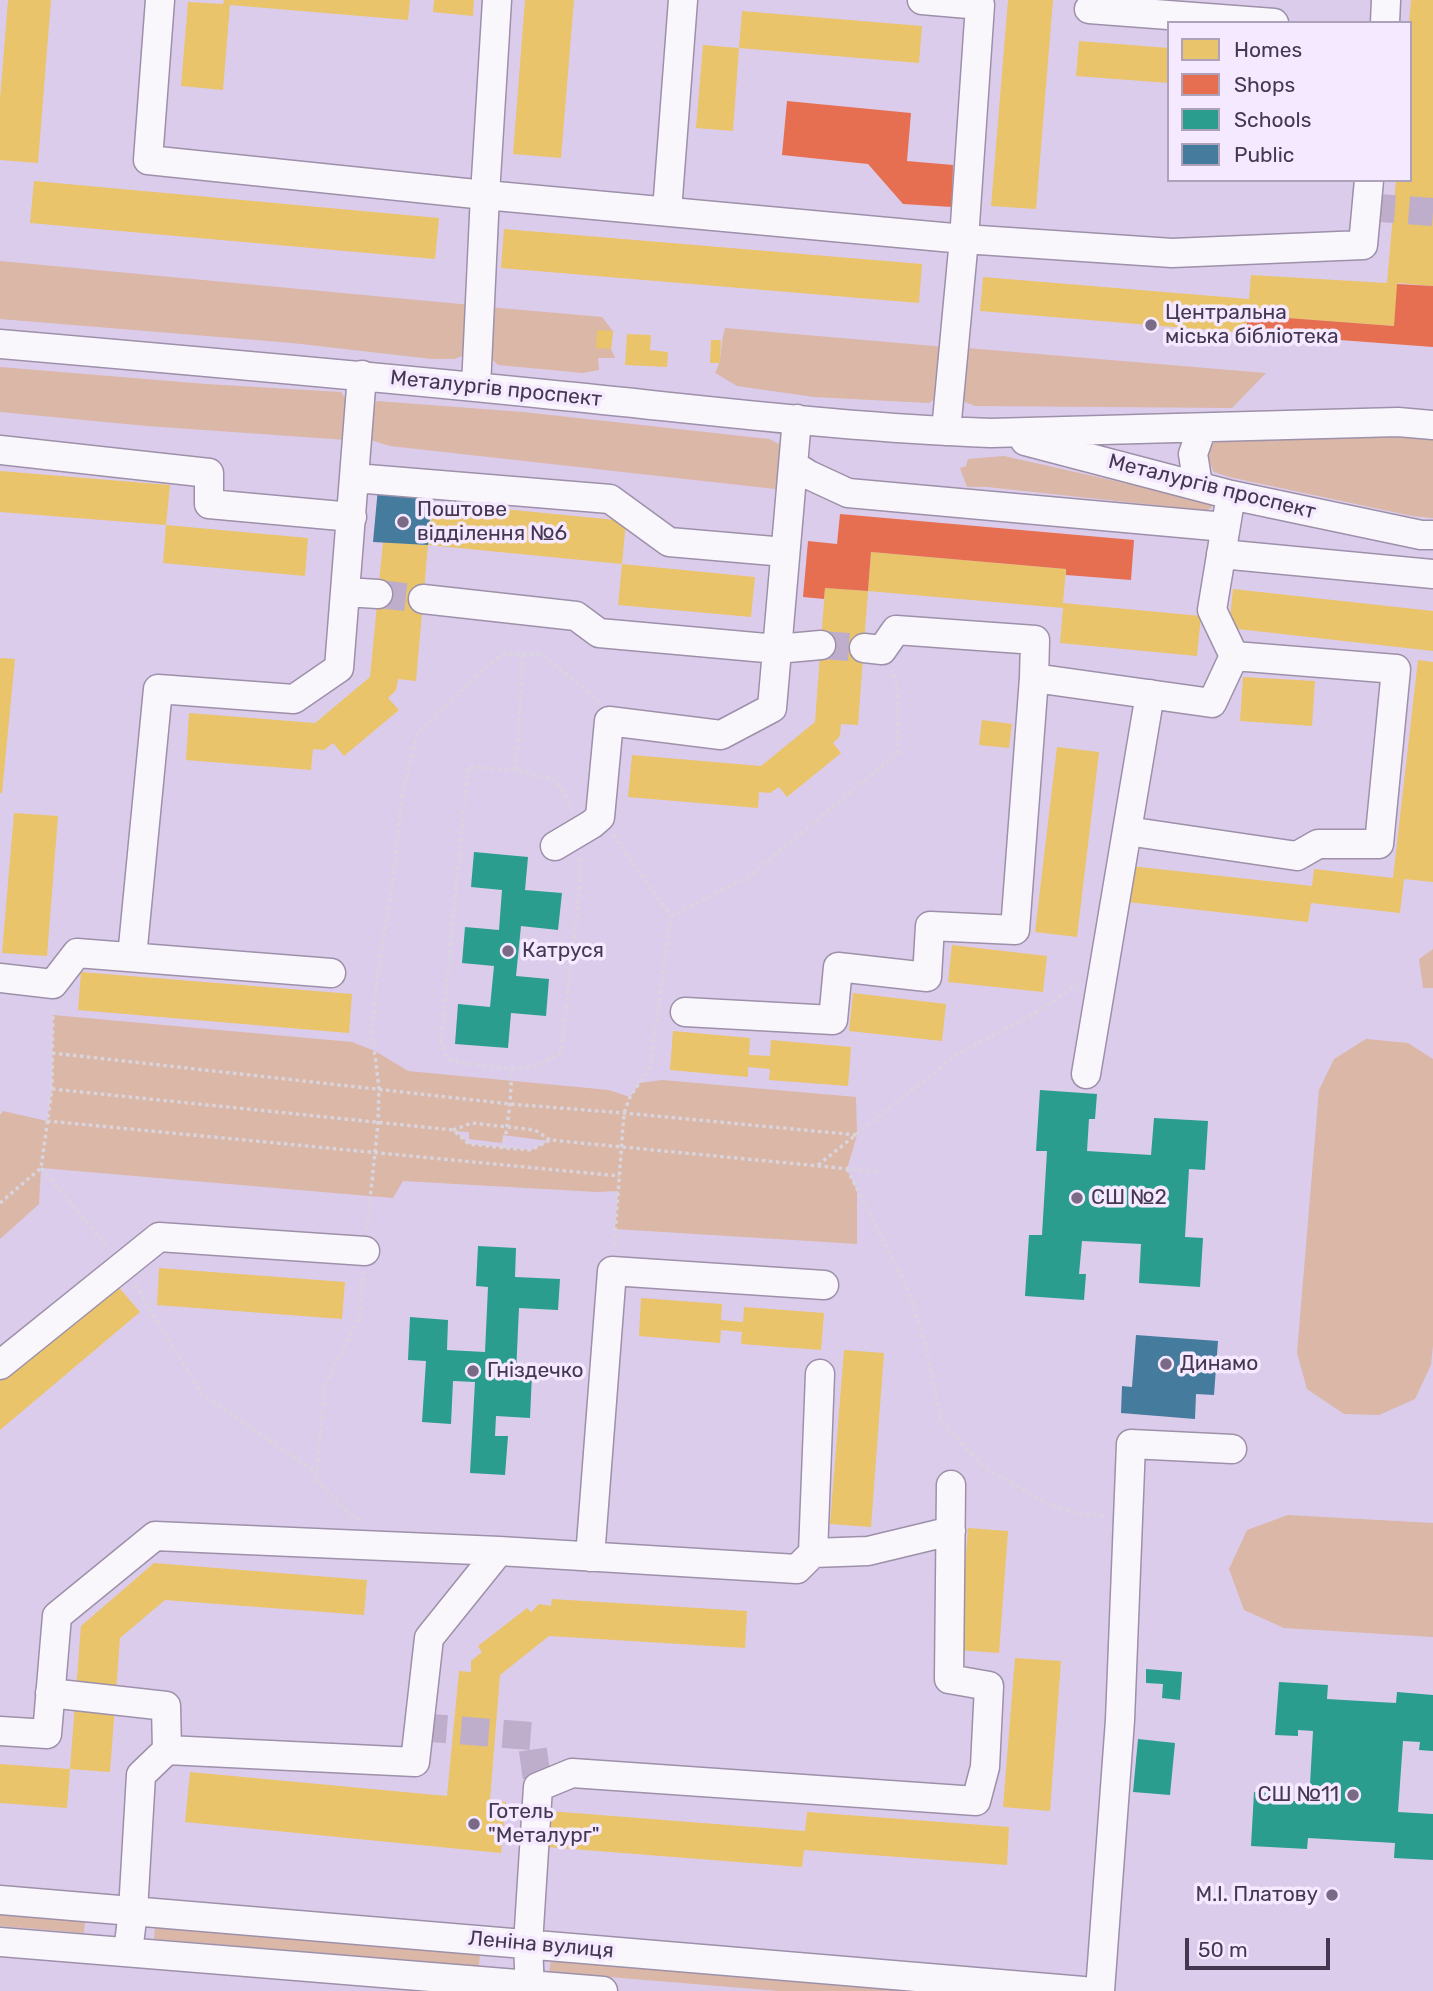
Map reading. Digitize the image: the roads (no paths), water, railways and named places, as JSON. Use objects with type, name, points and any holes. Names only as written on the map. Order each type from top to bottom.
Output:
[{"type":"street","points":[[160,0],[148,160],[485,195],[964,239],[1172,253],[1363,245],[1369,182]]},
{"type":"street","points":[[476,387],[498,0]]},
{"type":"street","points":[[667,211],[683,0]]},
{"type":"street","points":[[922,0],[980,5],[964,239],[946,431]]},
{"type":"street","points":[[1385,21],[1386,0]]},
{"type":"street","points":[[1089,9],[1248,21]]},
{"type":"street","name":"Металургів проспект","points":[[0,344],[946,431],[991,433],[1398,422],[1433,425]]},
{"type":"street","points":[[132,957],[158,689],[294,699],[339,668],[362,376]]},
{"type":"street","points":[[555,846],[591,823],[609,721],[721,735],[772,708],[797,419]]},
{"type":"street","points":[[1198,485],[1193,454],[1202,428]]},
{"type":"street","name":"Металургів проспект","points":[[991,433],[1231,495],[1421,535],[1433,535]]},
{"type":"street","points":[[0,450],[209,472],[209,504],[352,517]]},
{"type":"street","points":[[793,465],[848,493],[1223,541],[1433,573]]},
{"type":"street","points":[[355,478],[610,499],[669,542],[785,552]]},
{"type":"street","points":[[1231,495],[1212,611],[1234,656]]},
{"type":"street","points":[[345,592],[378,594]]},
{"type":"street","points":[[422,598],[576,616],[599,633],[777,649],[821,645]]},
{"type":"street","points":[[685,1013],[833,1020],[838,967],[927,977],[930,926],[1015,930],[1035,640],[896,630],[873,649]]},
{"type":"street","points":[[1034,678],[1212,703],[1234,656]]},
{"type":"street","points":[[1127,831],[1297,856],[1318,844],[1379,844],[1396,669],[1234,656]]},
{"type":"street","points":[[1086,1074],[1150,694]]},
{"type":"street","points":[[0,978],[53,984],[77,953],[331,973]]},
{"type":"street","points":[[0,1366],[159,1237],[365,1251]]},
{"type":"street","points":[[590,1557],[612,1271],[824,1285]]},
{"type":"street","points":[[0,1731],[47,1734],[57,1616],[155,1536],[499,1551],[797,1569],[813,1553],[820,1374]]},
{"type":"street","points":[[1100,1991],[1120,1720],[1131,1444],[1232,1449]]},
{"type":"street","points":[[530,1988],[528,1944],[538,1787],[572,1773],[976,1801],[985,1767],[989,1686],[949,1679],[951,1485]]},
{"type":"street","points":[[813,1553],[868,1552],[951,1531]]},
{"type":"street","points":[[128,1952],[141,1775],[167,1750],[415,1762],[429,1637],[499,1551]]},
{"type":"street","points":[[50,1693],[166,1706],[167,1750]]},
{"type":"street","name":"Леніна вулиця","points":[[0,1900],[1083,1991]]},
{"type":"street","name":"Леніна вулиця","points":[[0,1942],[530,1988],[603,1991]]},
{"type":"tunnel","points":[[1367,207],[1433,212]]},
{"type":"tunnel","points":[[378,594],[423,599]]},
{"type":"tunnel","points":[[821,645],[864,648]]},
{"type":"tunnel","points":[[419,1727],[531,1736],[538,1787]]},
{"type":"place","name":"Центральна міська бібліотека","points":[[1151,325]]},
{"type":"place","name":"Поштове відділення №6","points":[[403,522]]},
{"type":"place","name":"Катруся","points":[[508,951]]},
{"type":"place","name":"СШ №2","points":[[1077,1198]]},
{"type":"place","name":"Динамо","points":[[1166,1364]]},
{"type":"place","name":"Гніздечко","points":[[473,1371]]},
{"type":"place","name":"СШ №11","points":[[1353,1795]]},
{"type":"place","name":"Готель \"Металург\"","points":[[474,1824]]},
{"type":"place","name":"М.І. Платову","points":[[1332,1895]]}]
